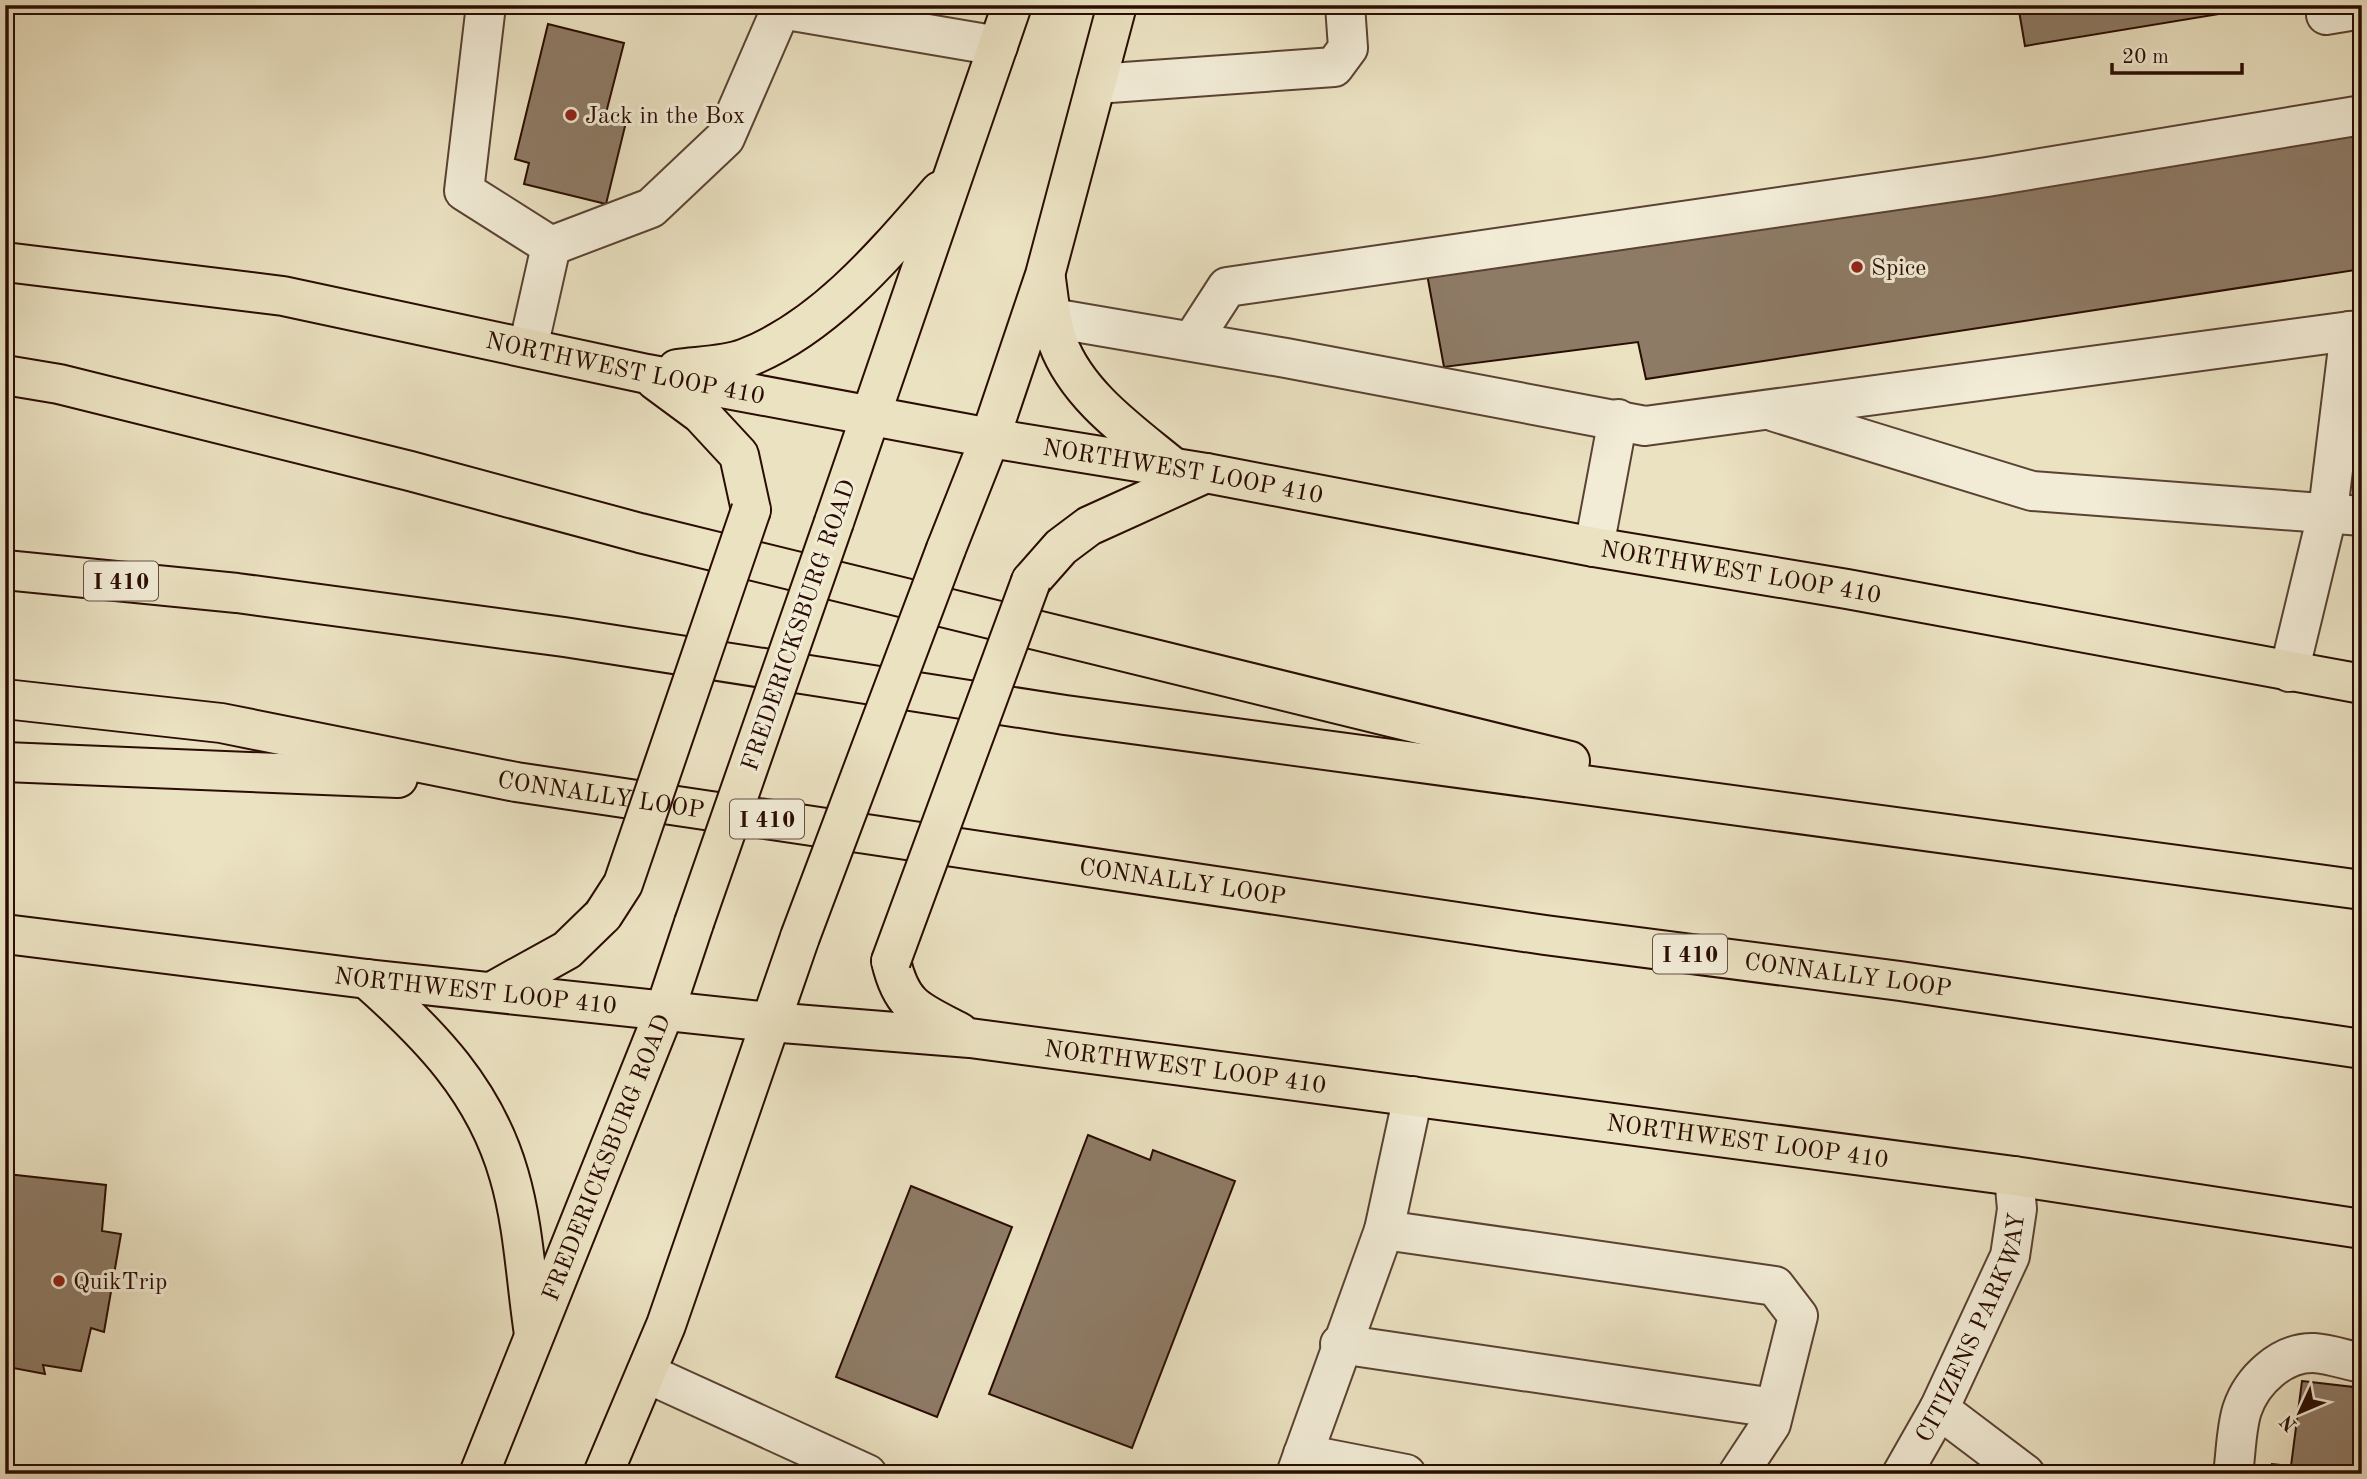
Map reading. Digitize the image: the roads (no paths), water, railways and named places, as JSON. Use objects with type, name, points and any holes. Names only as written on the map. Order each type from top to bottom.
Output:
[{"type":"main road","name":"FREDERICKSBURG ROAD","points":[[479,1474],[665,1010],[1012,5]]},
{"type":"main road","points":[[603,1474],[666,1325],[800,936],[990,438],[1045,275],[1117,5]]},
{"type":"main road","points":[[647,374],[743,359],[784,340],[830,303],[893,245],[953,175]]},
{"type":"main road","name":"NORTHWEST LOOP 410","points":[[5,262],[283,296],[647,374],[2362,684]]},
{"type":"main road","points":[[970,1038],[917,1010],[898,990],[891,961],[1031,581],[1061,547],[1089,526],[1191,471],[1096,401],[1076,376],[1058,344],[1045,275]]},
{"type":"main road","points":[[493,991],[567,950],[603,915],[623,884],[751,510],[739,456],[701,414],[647,374]]},
{"type":"main road","points":[[5,375],[72,388],[397,468],[640,533],[1769,810]]},
{"type":"main road","name":"I 410","points":[[5,570],[237,593],[564,637],[1065,715],[2362,890]]},
{"type":"main road","name":"CONNALLY LOOP","points":[[5,699],[221,723],[516,782],[1545,935],[1900,981],[2362,1049]]},
{"type":"main road","points":[[5,762],[516,782]]},
{"type":"main road","name":"NORTHWEST LOOP 410","points":[[5,934],[367,979],[769,1022],[970,1038],[2014,1176],[2362,1229]]},
{"type":"main road","points":[[367,979],[423,1028],[463,1076],[492,1131],[509,1175],[534,1335]]},
{"type":"street","points":[[486,5],[464,191],[551,246]]},
{"type":"street","points":[[1096,84],[1334,67],[1348,48],[1345,5]]},
{"type":"street","points":[[551,246],[651,208],[725,138],[770,7],[998,46]]},
{"type":"street","points":[[1192,341],[1227,287],[1987,177],[2362,115]]},
{"type":"street","points":[[528,348],[551,246]]},
{"type":"street","points":[[1052,318],[1192,341],[1645,426],[2356,330],[2345,514],[2289,672]]},
{"type":"street","points":[[1765,409],[2032,491],[2345,514]]},
{"type":"street","points":[[1594,547],[1618,419]]},
{"type":"street","points":[[1406,1474],[1300,1464],[1340,1344],[1384,1230],[1413,1096]]},
{"type":"street","name":"CITIZENS PARKWAY","points":[[1902,1474],[1939,1409],[2010,1256],[2017,1209],[2014,1176]]},
{"type":"street","points":[[1384,1230],[1775,1286],[1798,1316],[1771,1424],[1738,1474]]},
{"type":"street","points":[[1340,1344],[1774,1408]]},
{"type":"street","points":[[2233,1474],[2242,1409],[2258,1381],[2274,1366],[2292,1356],[2314,1353],[2362,1363]]},
{"type":"street","points":[[646,1373],[800,1462],[867,1474]]},
{"type":"street","points":[[1939,1409],[2025,1474]]},
{"type":"place","name":"Jack in the Box","points":[[571,115]]},
{"type":"place","name":"Spice","points":[[1857,267]]},
{"type":"place","name":"QuikTrip","points":[[59,1281]]}]
